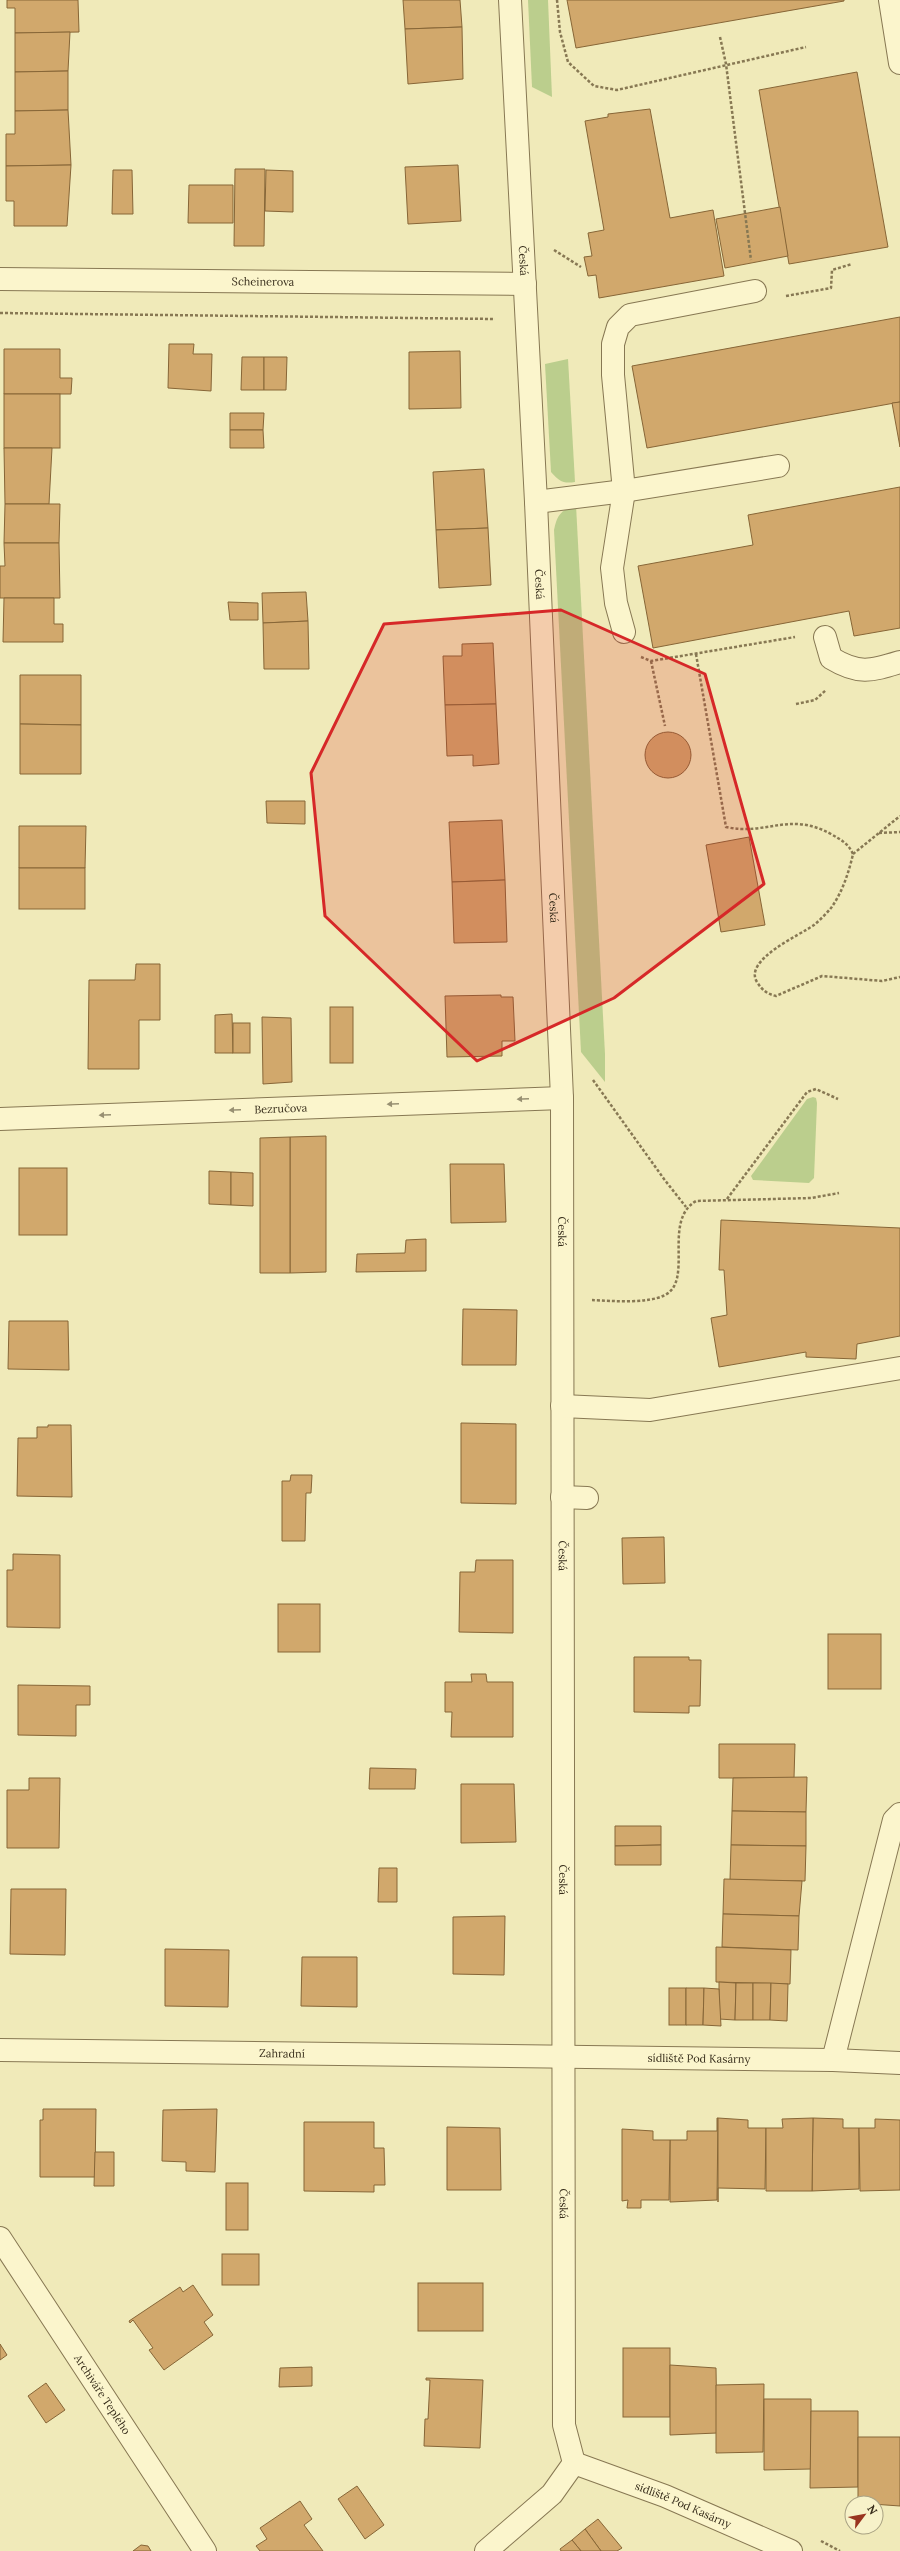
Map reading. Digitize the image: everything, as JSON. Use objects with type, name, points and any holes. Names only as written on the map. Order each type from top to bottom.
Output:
[{"type":"street","name":"Česká","points":[[510,0],[536,502],[562,1098],[562,1497],[565,2058],[564,2425],[574,2463]]},
{"type":"street","points":[[890,0],[900,63]]},
{"type":"street","name":"Scheinerova","points":[[0,279],[525,284]]},
{"type":"street","points":[[624,632],[616,603],[612,568],[624,491],[613,375],[613,344],[618,327],[630,315],[755,290]]},
{"type":"street","points":[[536,502],[624,491],[778,466]]},
{"type":"street","points":[[825,637],[831,658],[847,668],[872,670],[900,662]]},
{"type":"street","name":"Bezručova","points":[[0,1118],[562,1098]]},
{"type":"street","points":[[562,1406],[650,1410],[900,1368]]},
{"type":"street","points":[[562,1497],[587,1498]]},
{"type":"street","points":[[833,2060],[894,1820],[900,1814]]},
{"type":"street","name":"Zahradní","points":[[0,2050],[565,2058]]},
{"type":"street","name":"sídliště Pod Kasárny","points":[[565,2058],[833,2060],[900,2063]]},
{"type":"street","name":"Archiváře Teplého","points":[[0,2238],[205,2551]]},
{"type":"street","points":[[486,2551],[552,2494],[574,2463]]},
{"type":"street","name":"sídliště Pod Kasárny","points":[[574,2463],[665,2496],[791,2551]]},
{"type":"path","points":[[557,0],[560,32],[568,62],[594,86],[617,90],[806,47]]},
{"type":"path","points":[[720,38],[726,64],[755,290],[770,298],[831,288],[832,270],[852,264]]},
{"type":"path","points":[[550,248],[581,267]]},
{"type":"path","points":[[0,313],[497,319]]},
{"type":"path","points":[[665,726],[651,661],[774,641]]},
{"type":"path","points":[[696,654],[726,828],[752,830],[783,823],[804,824],[823,830],[841,840],[849,845],[853,854]]},
{"type":"path","points":[[900,816],[853,854],[845,880],[832,907],[813,925],[761,959],[755,971],[754,978],[761,989],[776,996],[822,976],[882,981],[900,977]]},
{"type":"path","points":[[879,833],[900,832]]},
{"type":"path","points":[[588,1073],[664,1179],[686,1207]]},
{"type":"path","points":[[727,1199],[806,1092],[816,1090],[838,1099]]},
{"type":"path","points":[[588,1300],[642,1300],[666,1295],[673,1287],[678,1270],[680,1221],[686,1207],[696,1201],[811,1198],[839,1193]]},
{"type":"highlighted area","points":[[561,610],[705,674],[764,884],[614,998],[477,1061],[325,916],[311,773],[384,624]]},
{"type":"green space","points":[[528,0],[548,0],[552,97],[532,87]]},
{"type":"green space","points":[[568,359],[575,482],[567,483],[559,480],[551,472],[545,364]]},
{"type":"green space","points":[[576,505],[605,1054],[605,1082],[581,1052],[554,530],[560,514]]},
{"type":"green space","points":[[813,1097],[816,1098],[817,1103],[814,1178],[809,1183],[753,1180],[751,1176],[807,1099]]},
{"type":"building","points":[[7,0],[78,0],[79,32],[15,33],[15,8],[7,8]]},
{"type":"building","points":[[403,0],[460,0],[462,27],[405,29]]},
{"type":"building","points":[[567,0],[844,0],[844,1],[576,48]]},
{"type":"building","points":[[462,27],[463,79],[408,84],[405,29]]},
{"type":"building","points":[[70,32],[68,71],[15,72],[15,33]]},
{"type":"building","points":[[68,71],[68,110],[15,111],[15,72]]},
{"type":"building","points":[[857,72],[888,247],[789,264],[759,90]]},
{"type":"building","points":[[650,109],[670,218],[713,210],[724,276],[599,298],[596,275],[588,276],[584,257],[592,256],[588,233],[604,230],[585,121],[608,117],[608,114]]},
{"type":"building","points":[[68,110],[71,165],[6,166],[6,134],[15,134],[15,111]]},
{"type":"building","points":[[71,165],[67,226],[14,226],[14,201],[6,201],[6,166]]},
{"type":"building","points":[[458,165],[461,221],[408,224],[405,167]]},
{"type":"building","points":[[235,169],[265,169],[264,246],[234,246]]},
{"type":"building","points":[[113,170],[132,170],[133,214],[112,214]]},
{"type":"building","points":[[266,170],[293,171],[293,212],[265,211]]},
{"type":"building","points":[[189,185],[233,185],[233,223],[188,223]]},
{"type":"building","points":[[780,207],[788,256],[725,268],[716,219]]},
{"type":"building","points":[[900,317],[900,402],[647,448],[632,366]]},
{"type":"building","points":[[169,344],[194,344],[193,354],[212,354],[211,391],[168,388]]},
{"type":"building","points":[[4,349],[60,349],[60,378],[72,378],[71,394],[4,394]]},
{"type":"building","points":[[460,351],[461,408],[409,409],[409,352]]},
{"type":"building","points":[[242,357],[264,357],[264,390],[241,390]]},
{"type":"building","points":[[264,357],[287,357],[286,390],[264,390]]},
{"type":"building","points":[[4,394],[60,394],[60,448],[4,448]]},
{"type":"building","points":[[900,402],[900,447],[892,403]]},
{"type":"building","points":[[230,413],[264,413],[263,430],[230,430]]},
{"type":"building","points":[[230,430],[263,430],[264,448],[230,448]]},
{"type":"building","points":[[4,448],[52,448],[49,504],[5,504]]},
{"type":"building","points":[[484,469],[488,528],[436,530],[433,472]]},
{"type":"building","points":[[900,487],[900,628],[854,636],[849,611],[653,648],[638,566],[753,545],[748,515]]},
{"type":"building","points":[[5,504],[60,504],[59,543],[4,543]]},
{"type":"building","points":[[488,528],[491,585],[439,588],[436,530]]},
{"type":"building","points":[[4,543],[59,543],[60,598],[0,598],[0,566],[5,566]]},
{"type":"building","points":[[306,592],[308,621],[263,623],[262,593]]},
{"type":"building","points":[[4,598],[54,598],[54,624],[63,624],[63,642],[3,642]]},
{"type":"building","points":[[228,602],[258,603],[258,620],[230,620]]},
{"type":"building","points":[[308,621],[309,669],[264,669],[263,623]]},
{"type":"building","points":[[493,643],[496,704],[445,705],[443,656],[462,656],[462,644]]},
{"type":"building","points":[[20,675],[81,675],[81,725],[20,724]]},
{"type":"building","points":[[496,704],[499,764],[473,766],[473,755],[447,756],[445,705]]},
{"type":"building","points":[[20,724],[81,725],[81,774],[20,774]]},
{"type":"building","points":[[668,732],[681,736],[687,742],[691,755],[687,768],[681,774],[668,778],[655,774],[649,768],[645,755],[649,742],[655,736]]},
{"type":"building","points":[[266,801],[305,801],[305,824],[267,823]]},
{"type":"building","points":[[502,820],[505,880],[452,882],[449,822]]},
{"type":"building","points":[[19,826],[86,826],[85,868],[19,868]]},
{"type":"building","points":[[749,837],[765,925],[721,932],[706,845]]},
{"type":"building","points":[[19,868],[85,868],[85,909],[19,909]]},
{"type":"building","points":[[505,880],[507,942],[454,943],[452,882]]},
{"type":"building","points":[[136,964],[160,964],[160,1020],[139,1020],[139,1069],[88,1069],[89,980],[135,980]]},
{"type":"building","points":[[501,995],[501,997],[513,997],[515,1041],[502,1041],[502,1056],[447,1057],[445,996]]},
{"type":"building","points":[[330,1007],[353,1007],[353,1063],[330,1063]]},
{"type":"building","points":[[232,1014],[233,1053],[215,1053],[215,1015]]},
{"type":"building","points":[[262,1017],[291,1018],[292,1082],[263,1084]]},
{"type":"building","points":[[233,1023],[250,1023],[250,1053],[233,1053]]},
{"type":"building","points":[[326,1136],[326,1272],[290,1273],[290,1137]]},
{"type":"building","points":[[290,1137],[290,1273],[260,1273],[260,1138]]},
{"type":"building","points":[[450,1164],[504,1164],[506,1222],[451,1223]]},
{"type":"building","points":[[19,1168],[67,1168],[67,1235],[19,1235]]},
{"type":"building","points":[[209,1171],[231,1172],[231,1205],[209,1204]]},
{"type":"building","points":[[231,1172],[253,1173],[253,1206],[231,1205]]},
{"type":"building","points":[[721,1220],[900,1228],[900,1336],[857,1344],[856,1359],[806,1357],[806,1352],[719,1367],[711,1318],[727,1315],[724,1270],[719,1270]]},
{"type":"building","points":[[426,1239],[426,1271],[356,1272],[357,1254],[405,1253],[406,1240]]},
{"type":"building","points":[[463,1309],[517,1310],[516,1365],[462,1365]]},
{"type":"building","points":[[9,1321],[68,1321],[69,1370],[8,1369]]},
{"type":"building","points":[[461,1423],[516,1424],[516,1504],[461,1503]]},
{"type":"building","points":[[48,1425],[71,1425],[72,1497],[17,1496],[18,1438],[37,1438],[37,1427],[48,1427]]},
{"type":"building","points":[[291,1475],[312,1475],[311,1493],[306,1493],[305,1541],[282,1541],[282,1481],[290,1481]]},
{"type":"building","points":[[664,1537],[665,1583],[623,1584],[622,1538]]},
{"type":"building","points":[[13,1554],[60,1555],[60,1628],[7,1627],[7,1570],[13,1570]]},
{"type":"building","points":[[476,1560],[513,1560],[513,1633],[459,1632],[460,1572],[475,1572]]},
{"type":"building","points":[[278,1604],[320,1604],[320,1652],[278,1652]]},
{"type":"building","points":[[828,1634],[881,1634],[881,1689],[828,1689]]},
{"type":"building","points":[[634,1657],[689,1657],[689,1660],[701,1660],[700,1706],[689,1706],[689,1713],[634,1712]]},
{"type":"building","points":[[471,1674],[486,1674],[487,1682],[513,1682],[513,1737],[451,1737],[452,1712],[445,1712],[445,1682],[472,1682]]},
{"type":"building","points":[[18,1685],[90,1686],[90,1705],[76,1705],[76,1736],[18,1735]]},
{"type":"building","points":[[719,1744],[795,1744],[794,1778],[719,1778]]},
{"type":"building","points":[[370,1768],[416,1769],[415,1789],[369,1789]]},
{"type":"building","points":[[807,1777],[806,1812],[732,1811],[733,1778]]},
{"type":"building","points":[[29,1778],[60,1778],[59,1848],[7,1848],[7,1790],[29,1790]]},
{"type":"building","points":[[461,1784],[514,1784],[516,1842],[461,1843]]},
{"type":"building","points":[[732,1811],[806,1812],[806,1846],[731,1845]]},
{"type":"building","points":[[615,1826],[661,1826],[661,1845],[615,1846]]},
{"type":"building","points":[[661,1845],[661,1865],[615,1865],[615,1846]]},
{"type":"building","points":[[731,1845],[806,1846],[805,1881],[730,1880]]},
{"type":"building","points":[[379,1868],[397,1868],[397,1902],[378,1902]]},
{"type":"building","points":[[724,1879],[802,1881],[799,1916],[723,1914]]},
{"type":"building","points":[[11,1889],[66,1889],[65,1955],[10,1954]]},
{"type":"building","points":[[723,1914],[799,1916],[798,1950],[722,1947]]},
{"type":"building","points":[[505,1916],[504,1975],[453,1974],[453,1917]]},
{"type":"building","points":[[716,1947],[791,1950],[790,1984],[716,1982]]},
{"type":"building","points":[[165,1949],[229,1950],[228,2007],[165,2006]]},
{"type":"building","points":[[302,1957],[357,1957],[357,2007],[301,2006]]},
{"type":"building","points":[[719,1982],[736,1983],[735,2020],[719,2019]]},
{"type":"building","points":[[736,1983],[753,1983],[753,2020],[735,2020]]},
{"type":"building","points":[[753,1983],[771,1983],[770,2020],[753,2020]]},
{"type":"building","points":[[771,1983],[788,1984],[787,2021],[770,2020]]},
{"type":"building","points":[[669,1988],[686,1988],[686,2025],[669,2025]]},
{"type":"building","points":[[686,1988],[704,1988],[703,2025],[686,2025]]},
{"type":"building","points":[[704,1988],[719,1989],[721,2026],[703,2025]]},
{"type":"building","points":[[43,2109],[96,2109],[95,2177],[40,2177],[40,2120],[43,2120]]},
{"type":"building","points":[[217,2109],[215,2172],[186,2171],[186,2162],[162,2161],[163,2110]]},
{"type":"building","points":[[718,2118],[717,2200],[670,2202],[670,2140],[687,2140],[687,2131],[717,2131]]},
{"type":"building","points":[[718,2118],[748,2120],[748,2128],[766,2128],[765,2189],[718,2188]]},
{"type":"building","points":[[813,2118],[843,2119],[843,2128],[859,2128],[859,2189],[812,2191]]},
{"type":"building","points":[[813,2118],[812,2191],[766,2191],[766,2128],[783,2128],[782,2119]]},
{"type":"building","points":[[875,2119],[900,2120],[900,2190],[860,2191],[859,2128],[875,2128]]},
{"type":"building","points":[[304,2122],[374,2122],[374,2148],[384,2148],[385,2185],[374,2185],[374,2192],[304,2191]]},
{"type":"building","points":[[447,2127],[500,2128],[501,2190],[447,2190]]},
{"type":"building","points":[[622,2129],[653,2131],[653,2140],[670,2140],[669,2200],[641,2200],[641,2208],[627,2208],[628,2200],[622,2201]]},
{"type":"building","points":[[95,2152],[114,2152],[114,2186],[94,2186]]},
{"type":"building","points":[[226,2183],[248,2183],[248,2230],[226,2230]]},
{"type":"building","points":[[222,2254],[259,2254],[259,2285],[222,2285]]},
{"type":"building","points":[[418,2283],[483,2283],[483,2331],[418,2331]]},
{"type":"building","points":[[193,2285],[213,2315],[204,2322],[213,2335],[164,2370],[149,2350],[153,2348],[133,2320],[130,2323],[129,2321],[180,2287],[183,2292]]},
{"type":"building","points":[[0,2344],[7,2355],[0,2360]]},
{"type":"building","points":[[623,2348],[670,2348],[670,2417],[623,2417]]},
{"type":"building","points":[[670,2365],[716,2368],[717,2433],[670,2435]]},
{"type":"building","points":[[312,2367],[312,2386],[279,2387],[280,2368]]},
{"type":"building","points":[[426,2378],[483,2380],[480,2448],[424,2446],[425,2419],[428,2419],[430,2380],[426,2380]]},
{"type":"building","points":[[46,2383],[65,2410],[46,2423],[28,2396]]},
{"type":"building","points":[[764,2384],[763,2452],[716,2453],[716,2385]]},
{"type":"building","points":[[764,2399],[811,2399],[811,2469],[764,2470]]},
{"type":"building","points":[[811,2411],[858,2411],[858,2487],[810,2488]]},
{"type":"building","points":[[858,2437],[900,2437],[900,2506],[884,2505],[884,2495],[858,2495]]},
{"type":"building","points":[[357,2486],[384,2525],[365,2539],[338,2499]]},
{"type":"building","points":[[300,2501],[312,2519],[304,2525],[323,2551],[260,2551],[256,2546],[267,2539],[260,2528]]},
{"type":"building","points":[[598,2519],[622,2548],[617,2551],[601,2551],[585,2529]]},
{"type":"building","points":[[585,2529],[601,2551],[581,2551],[572,2540]]},
{"type":"building","points":[[572,2540],[581,2551],[561,2551],[560,2549]]},
{"type":"building","points":[[141,2545],[148,2546],[151,2551],[133,2551]]}]
